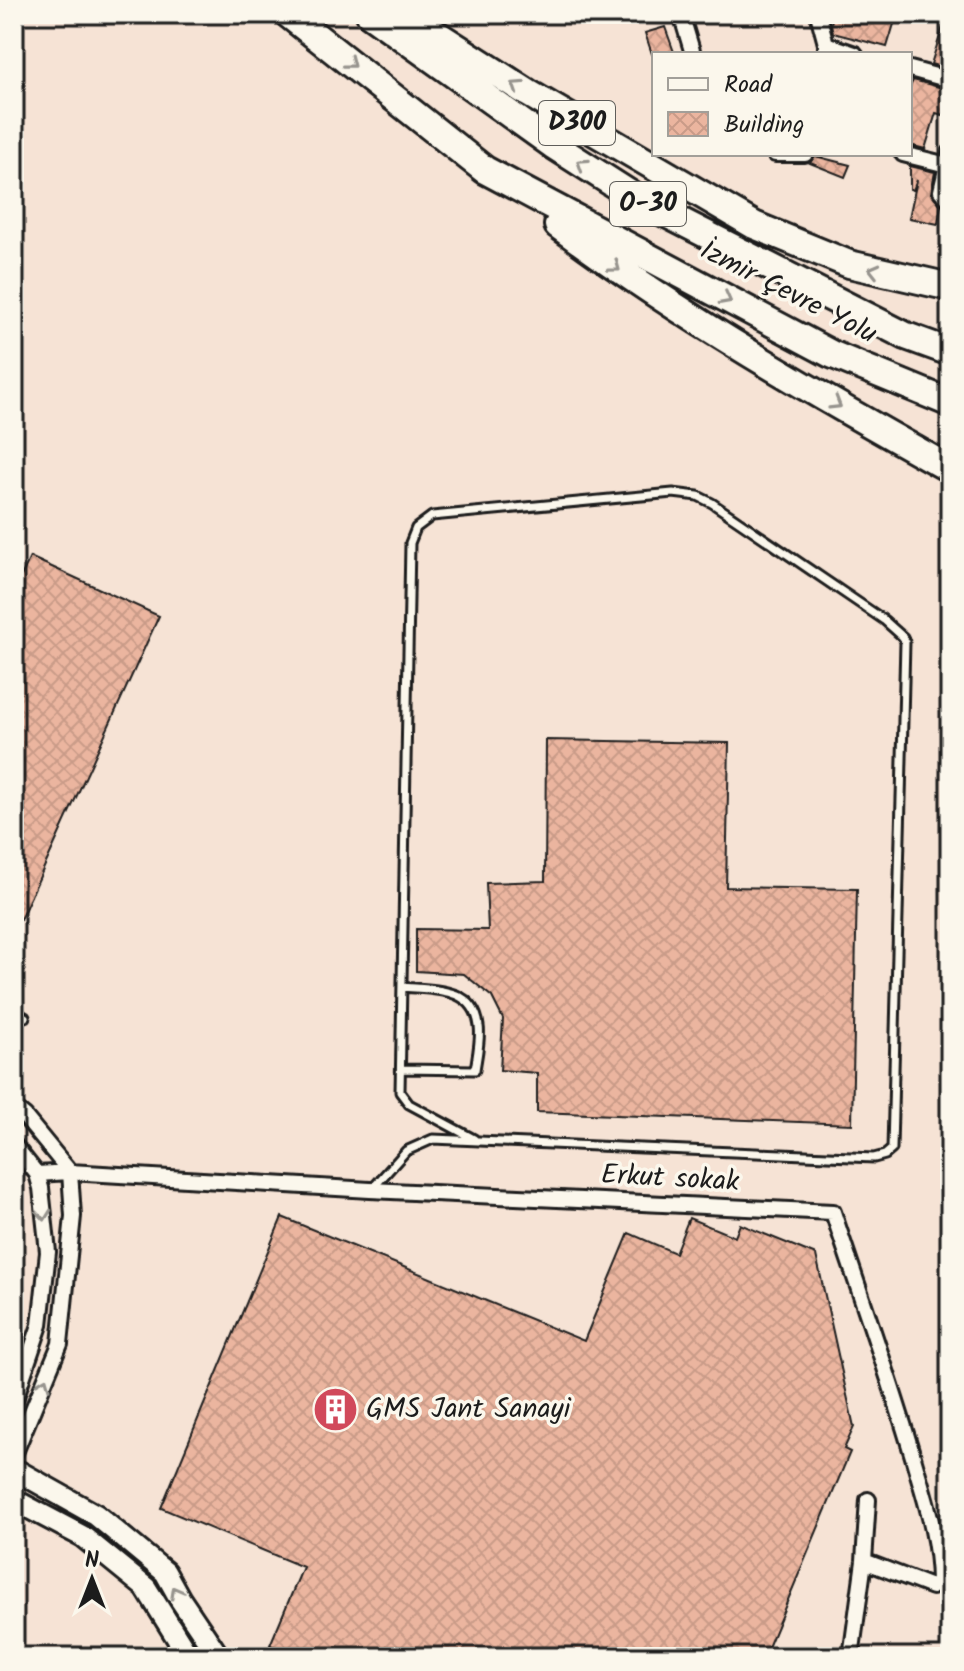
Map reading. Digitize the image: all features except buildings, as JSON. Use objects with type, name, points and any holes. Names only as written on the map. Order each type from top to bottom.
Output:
[{"type":"highway","name":"İzmir Çevre Yolu","points":[[288,14],[485,170],[831,354],[950,403]]},
{"type":"highway","name":"İzmir Çevre Yolu","points":[[370,14],[553,145],[639,200],[906,336],[950,352]]},
{"type":"highway","name":"D300","points":[[405,14],[541,101],[754,225],[849,264],[950,287]]},
{"type":"highway","points":[[485,170],[630,278],[861,419],[950,469]]},
{"type":"street","points":[[681,14],[692,52]]},
{"type":"street","points":[[818,14],[826,49]]},
{"type":"street","points":[[912,70],[950,80]]},
{"type":"street","points":[[912,155],[948,159],[941,191],[950,200]]},
{"type":"street","points":[[14,1108],[70,1172],[73,1216],[60,1344],[14,1455]]},
{"type":"street","points":[[14,1145],[37,1174],[48,1252],[40,1325],[14,1402]]},
{"type":"street","name":"Erkut sokak","points":[[37,1174],[70,1172],[833,1212],[902,1419],[932,1521],[939,1559],[939,1583],[932,1587],[864,1561]]},
{"type":"street","points":[[14,1469],[96,1515],[165,1572],[219,1657]]},
{"type":"street","points":[[14,1500],[82,1536],[146,1588],[189,1657]]},
{"type":"street","points":[[851,1657],[864,1561],[868,1500]]},
{"type":"lane","points":[[370,1190],[406,1151],[433,1139],[874,1158],[892,1149],[903,637],[884,620],[698,496],[654,495],[432,516],[416,528],[410,543],[400,1092],[404,1100],[474,1139]]},
{"type":"lane","points":[[401,1069],[475,1070],[479,1026],[474,1009],[459,994],[402,987]]},
{"type":"lane","points":[[14,1012],[25,1017]]},
{"type":"place","name":"GMS Jant Sanayi","points":[[335,1409]]}]
